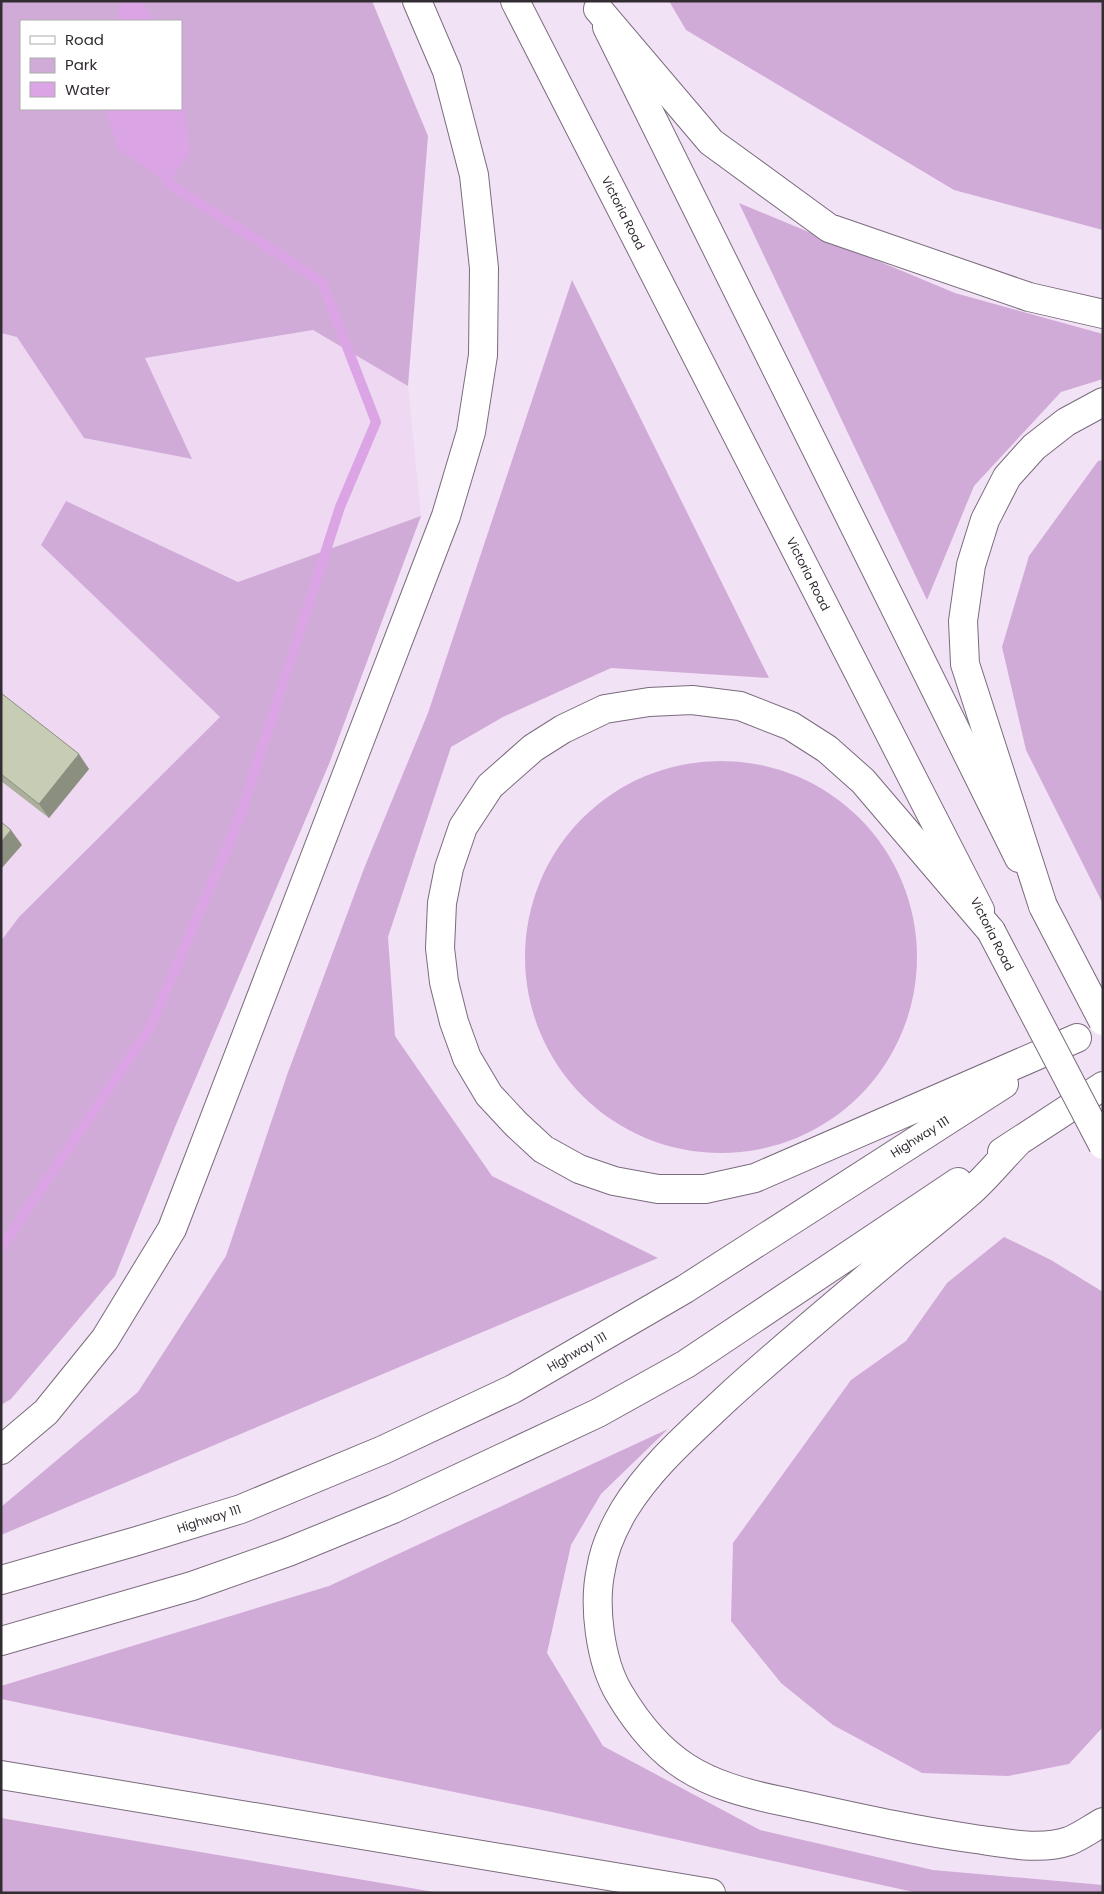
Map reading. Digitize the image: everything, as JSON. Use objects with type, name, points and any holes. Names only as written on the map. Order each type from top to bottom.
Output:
[{"type":"main road","points":[[1,1450],[46,1412],[105,1340],[172,1229],[446,516],[471,432],[483,355],[484,268],[474,175],[446,71],[417,1]]},
{"type":"main road","name":"Victoria Road","points":[[515,1],[991,932],[1103,1145]]},
{"type":"main road","points":[[596,5],[711,142],[829,228],[1029,297],[1103,314]]},
{"type":"main road","points":[[596,5],[1043,906],[1103,1021]]},
{"type":"main road","points":[[1043,906],[965,664],[963,621],[970,565],[986,520],[1007,477],[1034,447],[1066,422],[1103,402]]},
{"type":"main road","points":[[991,932],[862,781],[827,749],[791,726],[740,706],[684,700],[649,702],[605,709],[563,729],[533,748],[490,786],[464,827],[449,868],[442,903],[440,948],[444,982],[454,1022],[468,1058],[489,1095],[543,1149],[579,1169],[614,1181],[658,1189],[704,1189],[755,1178],[1077,1038]]},
{"type":"main road","name":"Highway 111","points":[[1,1580],[240,1509],[383,1450],[513,1389],[685,1289],[796,1216],[1103,1021]]},
{"type":"main road","points":[[1,1640],[192,1586],[288,1552],[393,1509],[598,1413],[686,1364],[1103,1086]]},
{"type":"main road","points":[[1018,1142],[971,1191],[781,1348],[671,1451],[644,1481],[624,1511],[611,1536],[600,1569],[598,1598],[600,1628],[605,1658],[615,1685],[631,1714],[661,1748],[676,1761],[706,1779],[743,1793],[933,1833],[1030,1847],[1069,1841],[1103,1822]]},
{"type":"main road","points":[[1,1775],[711,1893]]},
{"type":"shaded area","points":[[313,330],[408,386],[421,516],[238,582],[66,501],[42,545],[220,717],[19,917],[1,941],[1,333],[17,336],[84,438],[191,459],[145,358]]},
{"type":"green space","points":[[1,1],[372,1],[428,136],[408,386],[313,330],[145,358],[192,459],[84,438],[17,337],[1,333]]},
{"type":"green space","points":[[669,1],[1103,1],[1103,230],[954,190],[686,30]]},
{"type":"green space","points":[[739,203],[955,293],[1103,334],[1103,379],[1061,392],[974,486],[927,600]]},
{"type":"green space","points":[[572,280],[769,678],[611,668],[503,717],[451,747],[388,937],[395,1036],[492,1176],[658,1258],[1,1535],[1,1507],[138,1392],[226,1256],[287,1075],[365,866],[428,713]]},
{"type":"green space","points":[[1103,460],[1103,904],[1026,750],[1002,647],[1029,556],[1098,461]]},
{"type":"green space","points":[[66,501],[238,582],[421,516],[329,764],[175,1127],[115,1276],[11,1399],[1,1405],[1,941],[19,917],[220,717],[41,545]]},
{"type":"green space","points":[[721,761],[759,765],[796,776],[830,794],[859,819],[884,848],[902,882],[913,919],[917,957],[913,995],[902,1032],[884,1066],[859,1095],[830,1120],[796,1138],[759,1149],[721,1153],[683,1149],[646,1138],[612,1120],[583,1095],[558,1066],[540,1032],[529,995],[525,957],[529,919],[540,882],[558,848],[583,819],[612,794],[646,776],[683,765]]},
{"type":"green space","points":[[1004,1237],[1051,1260],[1103,1292],[1103,1727],[1069,1764],[1008,1776],[922,1773],[833,1725],[781,1683],[731,1621],[733,1543],[851,1380],[906,1341],[947,1283]]},
{"type":"green space","points":[[668,1429],[601,1494],[571,1545],[547,1653],[603,1746],[760,1830],[933,1870],[1103,1885],[1103,1893],[918,1893],[552,1812],[1,1699],[1,1686],[329,1586]]},
{"type":"green space","points":[[1,1818],[440,1893],[3,1893],[1,1892]]},
{"type":"water","points":[[123,1],[140,1],[154,20],[114,20]]},
{"type":"water","points":[[182,89],[190,153],[168,183],[118,149],[105,110],[182,110]]},
{"type":"building","points":[[1,693],[79,754],[39,804],[1,774]]},
{"type":"building","points":[[1,822],[11,830],[1,842]]},
{"type":"waterway","points":[[1,1249],[151,1026],[240,817],[340,507],[376,422],[322,282],[168,183]]}]
